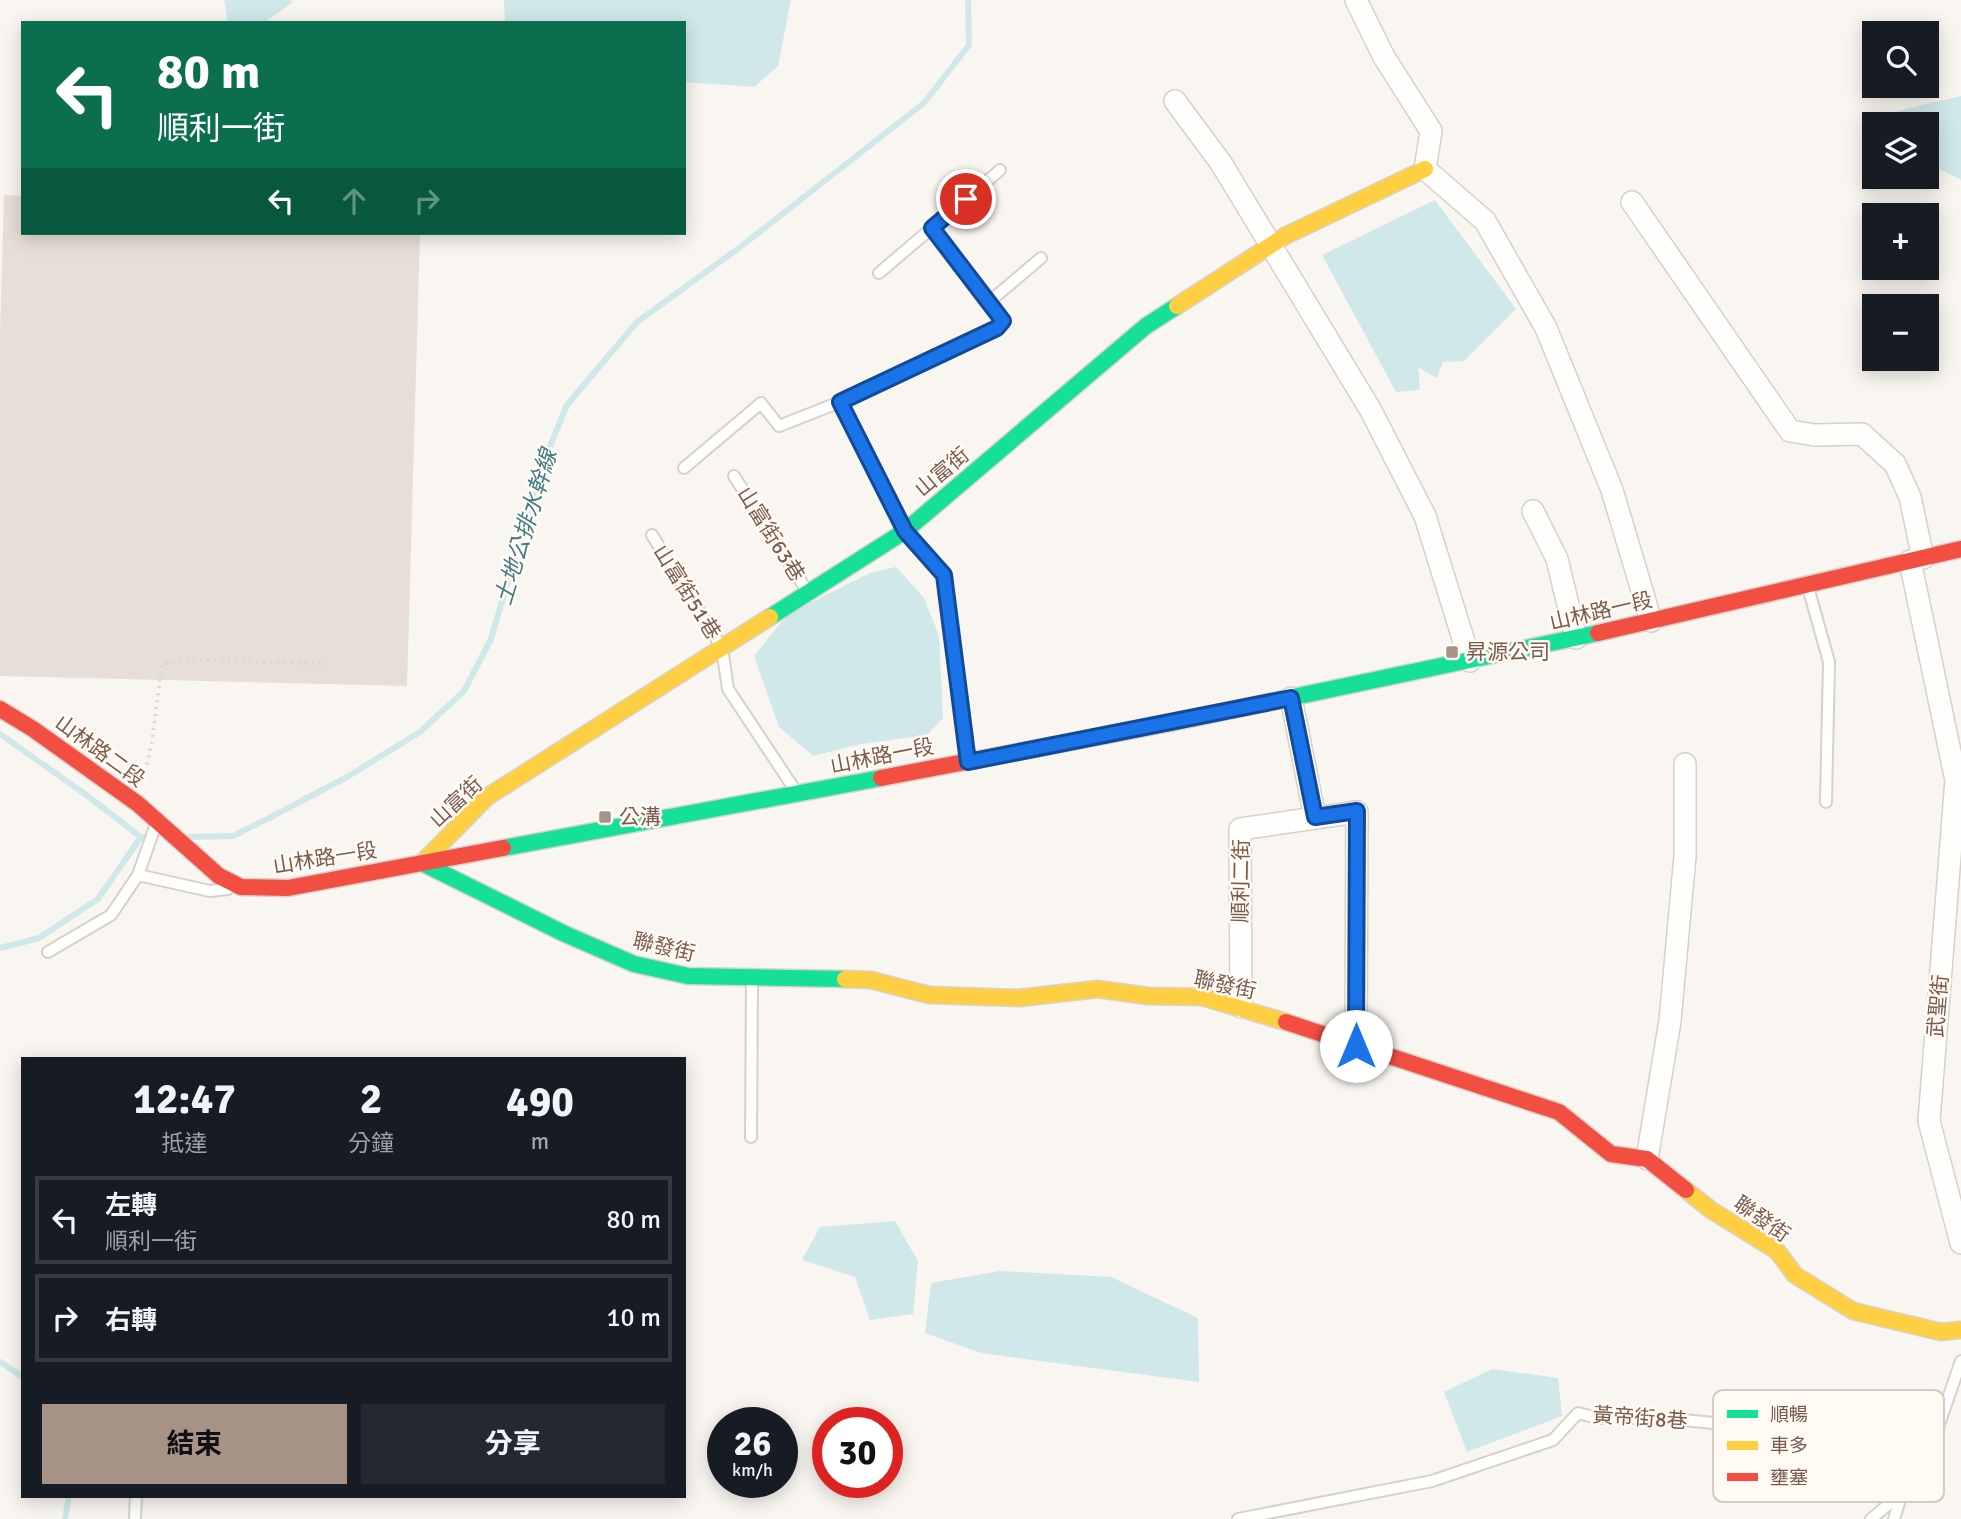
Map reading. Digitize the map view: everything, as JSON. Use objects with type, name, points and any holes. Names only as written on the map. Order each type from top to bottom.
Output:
[{"type":"street","points":[[1356,0],[1384,57],[1430,131],[1424,169],[1485,221],[1546,328],[1612,490],[1651,621]]},
{"type":"street","points":[[1175,101],[1221,163],[1370,409],[1425,516],[1470,661]]},
{"type":"street","name":"山富街","points":[[422,863],[487,797],[905,531],[1146,326],[1285,236],[1424,169]]},
{"type":"street","name":"武聖街","points":[[1632,202],[1790,431],[1815,435],[1862,434],[1895,464],[1910,497],[1916,559],[1956,780],[1929,1121],[1961,1242]]},
{"type":"street","points":[[1533,511],[1557,559],[1576,638]]},
{"type":"street","name":"山林路一段","points":[[171,834],[219,876],[241,887],[288,888],[968,762],[1291,698],[1576,638],[1961,549]]},
{"type":"street","points":[[1291,698],[1315,817],[1357,811],[1356,1046]]},
{"type":"street","name":"山林路二段","points":[[0,709],[33,729],[138,804],[171,834]]},
{"type":"street","points":[[1647,1159],[1670,1021],[1685,856],[1685,764]]},
{"type":"street","name":"順利二街","points":[[1241,1007],[1240,829],[1315,817]]},
{"type":"street","name":"聯發街","points":[[422,863],[565,934],[634,964],[688,976],[871,980],[929,995],[1020,998],[1098,989],[1148,996],[1202,997],[1241,1007],[1559,1112],[1611,1154],[1647,1159],[1712,1210],[1777,1251],[1795,1275],[1853,1311],[1941,1332],[1961,1331]]},
{"type":"lane","points":[[879,274],[1000,170]]},
{"type":"lane","points":[[684,468],[761,403],[779,426],[840,402],[997,328],[1003,321],[932,228]]},
{"type":"lane","points":[[989,302],[1041,258]]},
{"type":"lane","points":[[840,402],[905,531],[944,575],[968,762]]},
{"type":"lane","name":"山富街63巷","points":[[734,476],[808,593]]},
{"type":"lane","name":"山富街51巷","points":[[652,535],[722,648]]},
{"type":"lane","points":[[1808,584],[1829,662],[1826,802]]},
{"type":"lane","points":[[722,648],[728,688],[797,793]]},
{"type":"lane","points":[[48,952],[111,915],[138,875],[157,821]]},
{"type":"lane","points":[[138,875],[210,891],[241,887]]},
{"type":"lane","points":[[751,1137],[752,979]]},
{"type":"lane","points":[[1944,1411],[1961,1361]]},
{"type":"lane","name":"黃帝街8巷","points":[[1238,1519],[1432,1482],[1553,1440],[1578,1413],[1597,1418],[1661,1418],[1713,1423]]},
{"type":"lane","points":[[135,1519],[136,1498]]},
{"type":"lane","points":[[1871,1519],[1891,1502]]},
{"type":"lane","points":[[1894,1519],[1899,1502]]},
{"type":"path","points":[[138,804],[152,741],[162,664],[186,660],[326,663]]},
{"type":"water","points":[[224,0],[291,0],[292,3],[266,21],[228,21]]},
{"type":"water","points":[[504,0],[791,0],[778,66],[754,87],[686,82],[686,21],[505,21]]},
{"type":"water","points":[[1961,96],[1961,180],[1939,169],[1939,112],[1897,112]]},
{"type":"water","points":[[1435,200],[1516,309],[1464,361],[1443,362],[1437,378],[1418,367],[1420,390],[1396,392],[1322,255]]},
{"type":"water","points":[[896,567],[924,598],[939,636],[943,718],[927,735],[861,744],[813,756],[779,727],[754,656],[788,614],[870,573]]},
{"type":"water","points":[[895,1221],[918,1261],[913,1314],[870,1320],[855,1277],[802,1260],[820,1227]]},
{"type":"water","points":[[1000,1271],[1111,1277],[1198,1318],[1199,1382],[981,1353],[925,1333],[931,1283]]},
{"type":"water","points":[[1492,1369],[1558,1378],[1562,1416],[1467,1452],[1444,1392]]},
{"type":"building","points":[[4,195],[21,196],[21,235],[420,235],[407,686],[0,676],[0,336]]},
{"type":"waterway","name":"土地公排水幹線","points":[[188,837],[233,836],[347,777],[420,732],[464,691],[491,639],[541,468],[567,405],[637,322],[739,248],[924,103],[969,45],[968,0]]},
{"type":"waterway","name":"土地公排水幹線","points":[[0,734],[141,837],[153,837]]},
{"type":"waterway","points":[[0,948],[39,938],[98,899],[141,837]]},
{"type":"waterway","points":[[0,1362],[21,1376]]},
{"type":"waterway","points":[[65,1519],[69,1498]]},
{"type":"traffic: fast","points":[[770,617],[905,531],[1146,326],[1177,306]]},
{"type":"traffic: fast","points":[[1170,723],[1598,633]]},
{"type":"traffic: fast","points":[[503,848],[881,778]]},
{"type":"traffic: fast","points":[[422,863],[565,934],[634,964],[688,976],[845,979]]},
{"type":"traffic: slow","points":[[1177,306],[1285,236],[1425,169]]},
{"type":"traffic: slow","points":[[422,863],[487,797],[770,617]]},
{"type":"traffic: slow","points":[[845,979],[871,980],[929,995],[1019,998],[1098,989],[1148,996],[1202,997],[1286,1022]]},
{"type":"traffic: slow","points":[[1686,1190],[1711,1210],[1777,1251],[1795,1275],[1853,1311],[1941,1332],[1961,1330]]},
{"type":"traffic: jam","points":[[1598,633],[1961,549]]},
{"type":"traffic: jam","points":[[0,709],[33,729],[138,804],[219,876],[241,887],[288,888],[503,848]]},
{"type":"traffic: jam","points":[[881,778],[1170,723]]},
{"type":"traffic: jam","points":[[1286,1022],[1559,1112],[1611,1154],[1647,1159],[1686,1190]]},
{"type":"place","name":"昇源公司","points":[[1452,652]]},
{"type":"place","name":"公溝","points":[[605,817]]},
{"type":"route","points":[[966,199],[932,228],[1003,321],[997,328],[840,402],[905,531],[944,575],[968,762],[1291,698],[1315,817],[1357,811],[1356,1046]]}]
